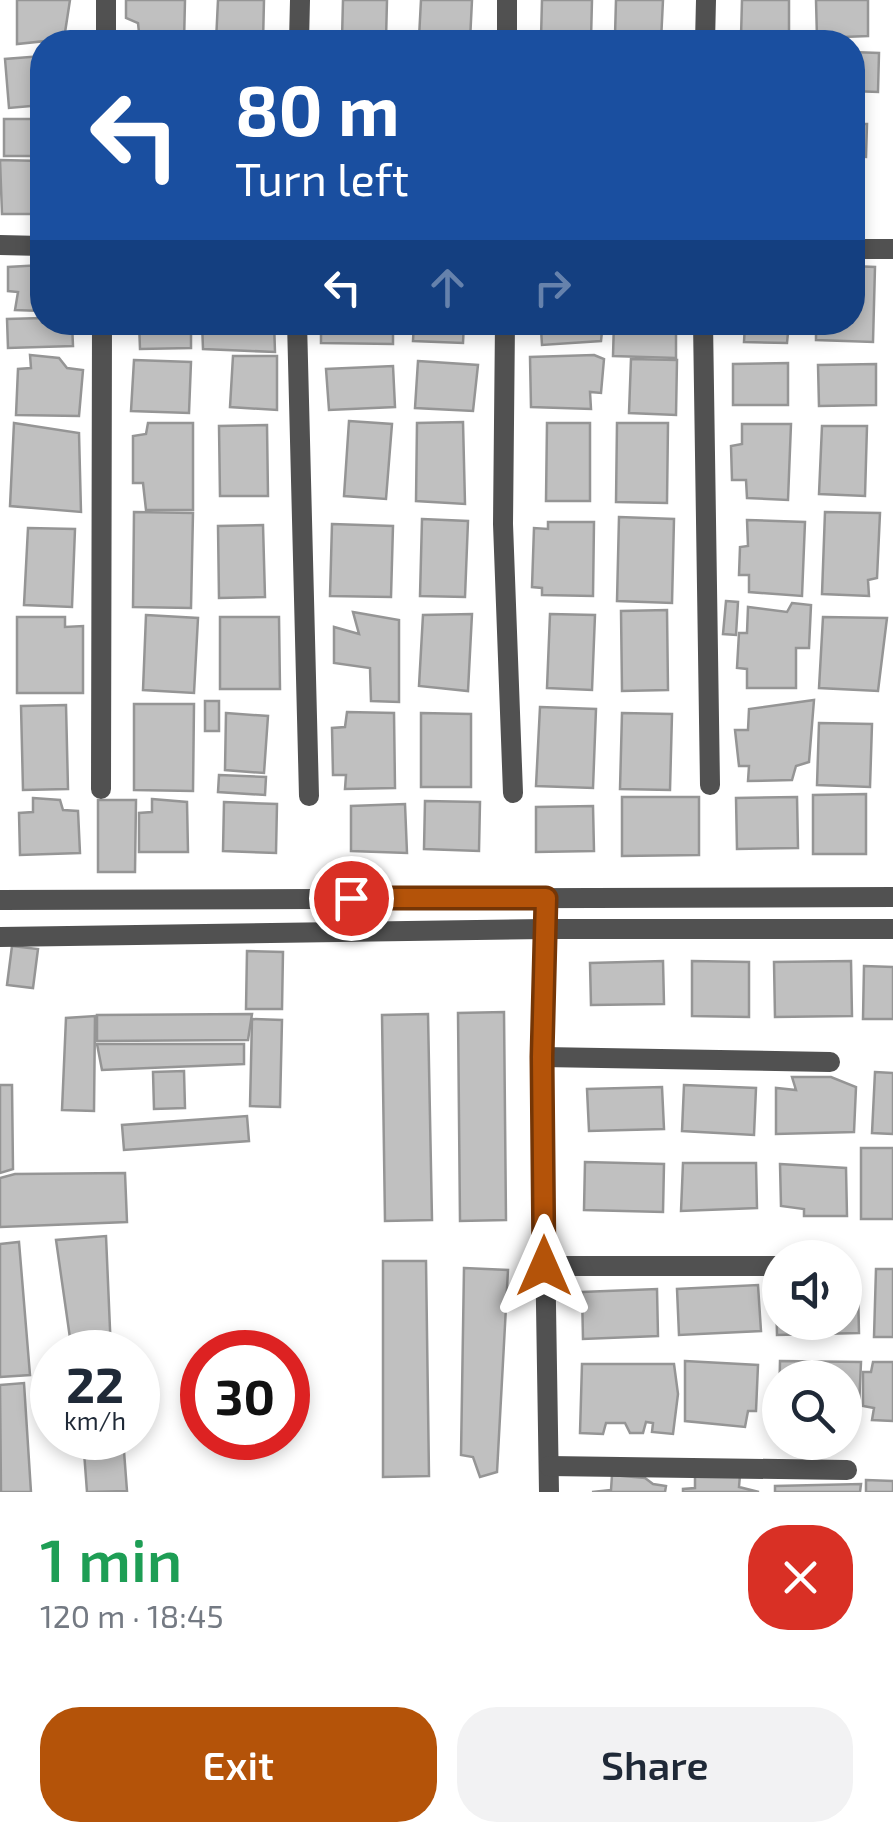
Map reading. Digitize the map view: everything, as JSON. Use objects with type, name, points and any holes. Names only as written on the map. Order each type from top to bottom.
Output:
[{"type":"street","points":[[106,0],[106,30]]},
{"type":"street","points":[[300,0],[300,30]]},
{"type":"street","points":[[507,0],[507,30]]},
{"type":"street","points":[[705,30],[706,0]]},
{"type":"street","points":[[0,245],[30,246]]},
{"type":"street","points":[[865,249],[893,249]]},
{"type":"street","points":[[101,789],[102,335]]},
{"type":"street","points":[[298,335],[309,796]]},
{"type":"street","points":[[504,335],[503,524],[513,793]]},
{"type":"street","points":[[703,335],[710,786]]},
{"type":"street","points":[[0,900],[893,896]]},
{"type":"street","points":[[546,898],[542,1057],[550,1492]]},
{"type":"street","points":[[770,898],[771,930]]},
{"type":"street","points":[[0,936],[893,929]]},
{"type":"street","points":[[542,1057],[830,1062]]},
{"type":"street","points":[[544,1266],[762,1266]]},
{"type":"street","points":[[549,1466],[846,1470]]},
{"type":"building","points":[[17,0],[70,0],[65,30],[30,30],[30,43],[17,44]]},
{"type":"building","points":[[126,0],[185,0],[184,30],[139,30],[138,23],[126,18]]},
{"type":"building","points":[[218,0],[264,0],[263,30],[217,30]]},
{"type":"building","points":[[343,0],[387,0],[386,30],[342,30]]},
{"type":"building","points":[[421,0],[472,0],[471,30],[419,30]]},
{"type":"building","points":[[542,0],[592,0],[591,30],[541,30]]},
{"type":"building","points":[[616,0],[663,0],[662,30],[615,30]]},
{"type":"building","points":[[742,0],[789,0],[789,30],[741,30]]},
{"type":"building","points":[[816,0],[868,0],[868,36],[865,30],[817,30]]},
{"type":"building","points":[[865,52],[879,53],[878,92],[865,92]]},
{"type":"building","points":[[30,57],[30,106],[9,108],[5,59]]},
{"type":"building","points":[[4,119],[30,119],[30,156],[4,156]]},
{"type":"building","points":[[0,160],[30,161],[30,214],[2,214]]},
{"type":"building","points":[[30,266],[30,311],[15,310],[18,292],[8,291],[8,267]]},
{"type":"building","points":[[865,267],[875,267],[873,342],[816,340],[816,335],[865,335]]},
{"type":"building","points":[[30,318],[30,335],[73,335],[73,346],[8,348],[7,319]]},
{"type":"building","points":[[139,335],[191,335],[191,348],[140,349]]},
{"type":"building","points":[[202,335],[274,335],[275,352],[203,349]]},
{"type":"building","points":[[321,335],[393,335],[393,344],[321,343]]},
{"type":"building","points":[[413,335],[463,335],[463,343],[413,341]]},
{"type":"building","points":[[541,335],[602,335],[601,341],[542,345]]},
{"type":"building","points":[[614,335],[676,335],[676,358],[613,356]]},
{"type":"building","points":[[744,335],[788,335],[787,343],[744,342]]},
{"type":"building","points":[[30,355],[59,358],[67,368],[83,370],[79,416],[16,415],[18,369],[31,368]]},
{"type":"building","points":[[594,355],[604,359],[601,393],[590,392],[591,409],[531,407],[530,357]]},
{"type":"building","points":[[233,356],[277,356],[277,410],[230,407]]},
{"type":"building","points":[[631,359],[677,360],[676,415],[629,413]]},
{"type":"building","points":[[134,360],[191,362],[189,413],[131,411]]},
{"type":"building","points":[[418,361],[478,365],[473,411],[415,408]]},
{"type":"building","points":[[788,363],[788,405],[733,405],[733,364]]},
{"type":"building","points":[[876,364],[876,405],[819,406],[818,365]]},
{"type":"building","points":[[393,366],[395,407],[329,410],[326,369]]},
{"type":"building","points":[[349,421],[392,424],[386,499],[344,496]]},
{"type":"building","points":[[463,422],[465,504],[416,501],[417,423]]},
{"type":"building","points":[[14,423],[79,433],[81,512],[10,506]]},
{"type":"building","points":[[148,423],[193,423],[193,510],[146,510],[143,483],[133,483],[133,436],[146,434]]},
{"type":"building","points":[[547,423],[590,423],[590,501],[546,501]]},
{"type":"building","points":[[617,423],[668,423],[667,503],[616,502]]},
{"type":"building","points":[[742,424],[791,424],[788,500],[747,498],[746,480],[732,480],[731,446],[742,444]]},
{"type":"building","points":[[267,425],[268,496],[220,496],[219,426]]},
{"type":"building","points":[[822,426],[867,426],[865,496],[819,494]]},
{"type":"building","points":[[134,512],[193,513],[191,608],[133,607]]},
{"type":"building","points":[[825,512],[880,513],[877,578],[868,580],[869,596],[822,594]]},
{"type":"building","points":[[619,517],[674,519],[672,603],[617,601]]},
{"type":"building","points":[[422,519],[468,521],[465,597],[420,596]]},
{"type":"building","points":[[747,520],[805,522],[802,596],[749,592],[749,575],[739,575],[740,547],[748,546]]},
{"type":"building","points":[[548,522],[594,522],[593,596],[542,595],[542,588],[532,587],[534,528],[548,529]]},
{"type":"building","points":[[332,524],[393,526],[391,597],[330,596]]},
{"type":"building","points":[[263,525],[265,597],[219,598],[218,526]]},
{"type":"building","points":[[28,528],[75,529],[72,607],[24,605]]},
{"type":"building","points":[[726,601],[738,602],[736,635],[723,634]]},
{"type":"building","points":[[792,603],[811,605],[809,648],[796,648],[796,688],[747,688],[747,669],[737,668],[739,633],[747,633],[748,607],[787,612]]},
{"type":"building","points":[[667,610],[668,690],[622,691],[621,611]]},
{"type":"building","points":[[353,612],[399,620],[399,702],[371,701],[370,668],[334,663],[334,627],[359,634]]},
{"type":"building","points":[[472,614],[468,691],[419,686],[423,615]]},
{"type":"building","points":[[550,614],[595,615],[592,690],[547,688]]},
{"type":"building","points":[[146,615],[198,618],[194,693],[143,690]]},
{"type":"building","points":[[17,617],[65,617],[65,627],[83,626],[83,693],[17,693]]},
{"type":"building","points":[[220,617],[279,617],[280,689],[220,689]]},
{"type":"building","points":[[823,617],[887,618],[878,691],[819,688]]},
{"type":"building","points":[[814,700],[809,762],[796,766],[792,780],[748,781],[749,766],[739,766],[735,730],[748,730],[749,709]]},
{"type":"building","points":[[205,701],[219,701],[219,731],[205,731]]},
{"type":"building","points":[[134,704],[194,704],[193,791],[134,790]]},
{"type":"building","points":[[66,705],[68,789],[23,790],[21,706]]},
{"type":"building","points":[[540,707],[596,709],[593,788],[536,786]]},
{"type":"building","points":[[347,712],[394,713],[395,788],[345,789],[346,775],[333,775],[332,728],[345,727]]},
{"type":"building","points":[[226,713],[268,716],[264,773],[225,770]]},
{"type":"building","points":[[421,713],[471,714],[471,787],[421,787]]},
{"type":"building","points":[[622,713],[672,714],[670,790],[620,789]]},
{"type":"building","points":[[819,723],[872,724],[870,787],[817,785]]},
{"type":"building","points":[[219,775],[266,777],[265,795],[218,792]]},
{"type":"building","points":[[866,794],[866,854],[813,854],[813,795]]},
{"type":"building","points":[[622,797],[699,797],[699,855],[622,856]]},
{"type":"building","points":[[797,797],[798,848],[737,849],[736,798]]},
{"type":"building","points":[[33,798],[60,800],[63,810],[78,811],[80,853],[20,855],[19,813],[33,812]]},
{"type":"building","points":[[152,799],[187,802],[188,852],[139,852],[139,813],[152,812]]},
{"type":"building","points":[[98,800],[136,800],[135,872],[98,872]]},
{"type":"building","points":[[425,801],[480,802],[479,851],[424,849]]},
{"type":"building","points":[[224,802],[277,804],[276,853],[223,851]]},
{"type":"building","points":[[405,804],[407,853],[351,851],[351,806]]},
{"type":"building","points":[[593,806],[594,851],[536,852],[536,807]]},
{"type":"building","points":[[12,946],[38,949],[33,988],[7,985]]},
{"type":"building","points":[[247,951],[283,952],[282,1009],[246,1009]]},
{"type":"building","points":[[663,961],[664,1004],[591,1005],[590,963]]},
{"type":"building","points":[[692,961],[749,962],[749,1017],[692,1016]]},
{"type":"building","points":[[851,961],[852,1016],[775,1017],[774,962]]},
{"type":"building","points":[[864,966],[893,967],[893,1019],[863,1019]]},
{"type":"building","points":[[504,1012],[506,1220],[460,1221],[458,1013]]},
{"type":"building","points":[[252,1014],[248,1040],[97,1041],[97,1015]]},
{"type":"building","points":[[428,1014],[432,1220],[385,1221],[382,1015]]},
{"type":"building","points":[[95,1016],[94,1111],[62,1110],[66,1018]]},
{"type":"building","points":[[252,1019],[282,1020],[280,1107],[250,1106]]},
{"type":"building","points":[[97,1044],[244,1044],[244,1064],[102,1070]]},
{"type":"building","points":[[184,1071],[185,1108],[154,1109],[153,1072]]},
{"type":"building","points":[[875,1072],[893,1073],[893,1134],[872,1133]]},
{"type":"building","points":[[792,1077],[831,1077],[856,1087],[854,1132],[776,1134],[776,1088],[796,1090]]},
{"type":"building","points":[[0,1085],[12,1085],[13,1169],[0,1173]]},
{"type":"building","points":[[684,1085],[756,1088],[754,1135],[682,1131]]},
{"type":"building","points":[[662,1087],[664,1129],[589,1131],[587,1089]]},
{"type":"building","points":[[247,1116],[249,1141],[124,1150],[122,1125]]},
{"type":"building","points":[[861,1148],[893,1148],[893,1219],[861,1219]]},
{"type":"building","points":[[585,1162],[664,1164],[663,1212],[584,1210]]},
{"type":"building","points":[[683,1163],[756,1163],[757,1208],[681,1211]]},
{"type":"building","points":[[780,1164],[846,1168],[847,1216],[804,1216],[804,1209],[781,1206]]},
{"type":"building","points":[[125,1173],[127,1222],[0,1227],[0,1178],[15,1174]]},
{"type":"building","points":[[106,1236],[110,1330],[69,1330],[56,1240]]},
{"type":"building","points":[[19,1242],[30,1375],[0,1377],[0,1244]]},
{"type":"building","points":[[383,1261],[426,1261],[429,1476],[383,1477]]},
{"type":"building","points":[[464,1268],[508,1270],[497,1472],[480,1477],[473,1457],[461,1455]]},
{"type":"building","points":[[876,1269],[893,1269],[893,1337],[874,1337]]},
{"type":"building","points":[[758,1285],[761,1331],[679,1335],[677,1289]]},
{"type":"building","points":[[657,1289],[658,1336],[583,1339],[582,1292]]},
{"type":"building","points":[[685,1361],[758,1365],[756,1411],[748,1411],[745,1427],[685,1421]]},
{"type":"building","points":[[873,1362],[893,1362],[893,1421],[872,1420],[874,1408],[863,1406],[863,1372],[871,1372]]},
{"type":"building","points":[[582,1364],[674,1364],[678,1394],[673,1434],[652,1432],[653,1423],[646,1422],[643,1433],[630,1433],[625,1423],[606,1423],[603,1434],[580,1433]]},
{"type":"building","points":[[24,1383],[31,1492],[1,1492],[0,1385]]},
{"type":"building","points":[[85,1460],[125,1460],[127,1491],[87,1492]]},
{"type":"building","points":[[612,1475],[645,1478],[666,1486],[665,1492],[592,1492],[611,1490]]},
{"type":"building","points":[[695,1475],[740,1475],[739,1487],[759,1492],[683,1492],[695,1488]]},
{"type":"building","points":[[866,1480],[893,1481],[893,1492],[866,1492]]},
{"type":"building","points":[[861,1484],[860,1492],[775,1492],[775,1486]]},
{"type":"route","points":[[351,898],[546,898],[542,1057],[544,1266]]}]
